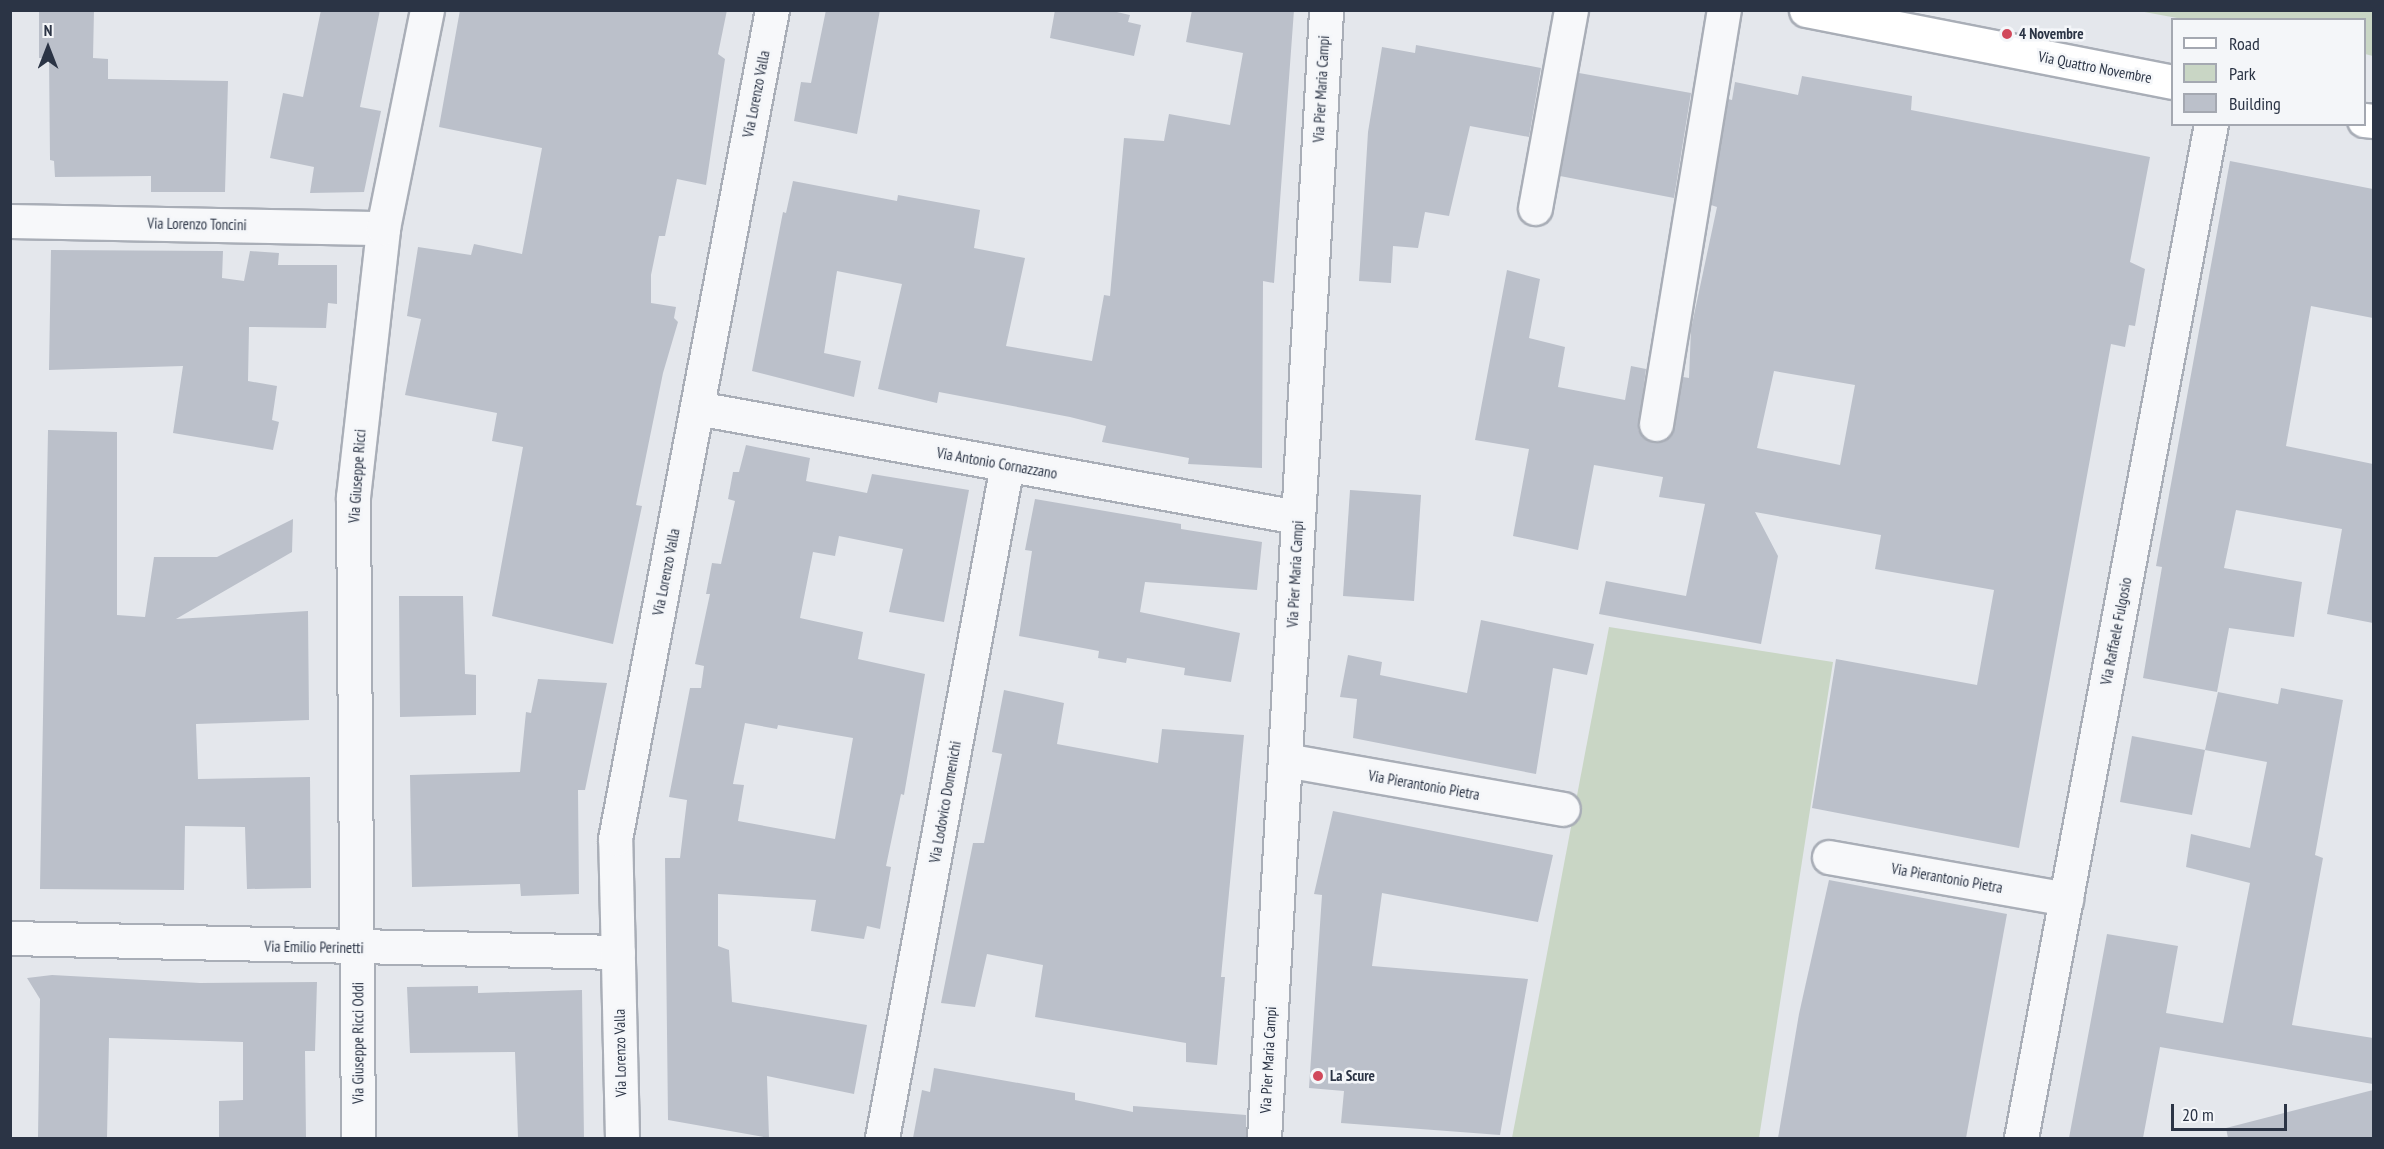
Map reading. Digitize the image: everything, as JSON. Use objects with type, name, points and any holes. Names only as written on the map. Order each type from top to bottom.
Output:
[{"type":"main road","name":"Via Quattro Novembre","points":[[1806,10],[2171,82]]},
{"type":"street","name":"Via Giuseppe Ricci","points":[[357,948],[353,497],[382,228],[427,10]]},
{"type":"street","name":"Via Lorenzo Valla","points":[[622,1138],[615,839],[772,10]]},
{"type":"street","name":"Via Pier Maria Campi","points":[[1264,1138],[1326,10]]},
{"type":"street","points":[[1535,208],[1570,10]]},
{"type":"street","points":[[1656,424],[1724,10]]},
{"type":"street","name":"Via Raffaele Fulgosio","points":[[2021,1138],[2211,126]]},
{"type":"street","name":"Via Lorenzo Toncini","points":[[10,221],[382,228]]},
{"type":"street","name":"Via Antonio Cornazzano","points":[[697,408],[1298,517]]},
{"type":"street","name":"Via Lodovico Domenichi","points":[[882,1138],[1007,465]]},
{"type":"street","name":"Via Pierantonio Pietra","points":[[1286,760],[1563,809]]},
{"type":"street","name":"Via Pierantonio Pietra","points":[[1828,857],[2066,899]]},
{"type":"street","name":"Via Emilio Perinetti","points":[[10,939],[618,952]]},
{"type":"street","name":"Via Giuseppe Ricci Oddi","points":[[357,948],[358,1138]]},
{"type":"green space","points":[[2139,11],[2373,11],[2373,56],[2366,54],[2366,18],[2177,18]]},
{"type":"green space","points":[[1609,627],[1833,662],[1759,1138],[1512,1138]]},
{"type":"building","points":[[39,10],[94,10],[93,58],[108,59],[108,79],[228,81],[225,192],[151,192],[151,176],[55,177],[54,161],[50,160],[49,58],[39,58]]},
{"type":"building","points":[[321,10],[380,10],[360,107],[381,111],[364,192],[310,193],[314,167],[270,158],[283,93],[303,97]]},
{"type":"building","points":[[460,10],[727,10],[718,54],[725,59],[706,185],[677,179],[665,236],[659,236],[651,275],[651,303],[676,307],[674,318],[678,322],[663,373],[636,505],[642,506],[613,644],[492,616],[523,447],[492,441],[497,413],[405,395],[421,319],[407,316],[418,247],[471,255],[474,244],[522,254],[542,148],[439,127]]},
{"type":"building","points":[[826,10],[880,10],[857,134],[794,121],[801,82],[811,83]]},
{"type":"building","points":[[1055,10],[1108,10],[1130,15],[1128,22],[1141,25],[1134,56],[1050,38]]},
{"type":"building","points":[[1192,10],[1294,10],[1274,283],[1263,281],[1262,468],[1188,464],[1189,458],[1102,442],[1106,426],[1070,417],[939,392],[937,403],[878,389],[902,284],[837,271],[824,353],[861,361],[854,397],[752,371],[783,212],[786,213],[793,181],[897,201],[898,195],[980,210],[974,248],[1025,258],[1006,346],[1092,361],[1104,295],[1110,296],[1124,138],[1164,141],[1169,114],[1230,125],[1243,53],[1186,42]]},
{"type":"building","points":[[1416,45],[1541,68],[1529,137],[1470,126],[1449,216],[1425,212],[1418,248],[1393,246],[1391,283],[1359,281],[1368,132],[1382,47],[1415,53]]},
{"type":"building","points":[[1579,73],[1691,93],[1674,198],[1560,176]]},
{"type":"building","points":[[1802,76],[1912,96],[1911,110],[2150,157],[2130,262],[2145,269],[2135,326],[2129,325],[2125,347],[2111,344],[2019,848],[1812,808],[1836,659],[1977,685],[1994,590],[1875,569],[1881,535],[1755,512],[1778,556],[1761,644],[1599,614],[1606,581],[1686,596],[1705,504],[1659,497],[1663,477],[1594,465],[1578,550],[1513,536],[1529,449],[1475,440],[1507,270],[1540,279],[1529,338],[1565,347],[1558,387],[1625,400],[1631,366],[1646,369],[1638,430],[1652,442],[1670,436],[1683,377],[1689,378],[1691,329],[1717,207],[1711,205],[1728,99],[1732,100],[1735,82],[1798,95]],"holes":[[[1774,371],[1855,385],[1840,465],[1757,448]]]},
{"type":"building","points":[[2230,161],[2373,189],[2373,318],[2311,306],[2286,446],[2373,464],[2373,623],[2327,614],[2342,529],[2236,510],[2224,568],[2302,582],[2294,637],[2229,628],[2217,692],[2143,678],[2162,567],[2156,566]]},
{"type":"building","points":[[51,250],[223,251],[222,278],[244,281],[250,251],[279,253],[278,265],[337,265],[337,304],[328,303],[326,328],[249,327],[248,381],[277,386],[272,420],[279,422],[273,450],[173,433],[183,366],[49,370]]},
{"type":"building","points":[[48,430],[117,432],[117,615],[145,617],[154,557],[217,557],[293,519],[292,552],[176,619],[308,611],[309,720],[196,724],[198,779],[310,777],[311,888],[247,889],[245,827],[185,826],[184,890],[40,889]]},
{"type":"building","points":[[746,445],[810,458],[806,481],[867,493],[872,474],[969,490],[944,622],[889,612],[903,549],[839,536],[835,556],[813,552],[800,618],[863,632],[858,659],[925,674],[904,795],[901,794],[886,866],[891,867],[880,929],[867,926],[864,939],[811,931],[816,900],[718,894],[718,946],[729,950],[732,1002],[867,1025],[854,1094],[767,1076],[769,1138],[668,1120],[665,858],[680,858],[687,800],[669,797],[690,688],[701,688],[704,666],[695,664],[710,594],[706,594],[712,563],[721,564],[735,501],[728,499],[733,472],[739,472]],"holes":[[[745,723],[777,729],[778,725],[853,738],[835,839],[738,821],[744,785],[733,784]]]},
{"type":"building","points":[[1350,490],[1421,495],[1414,601],[1343,596]]},
{"type":"building","points":[[1035,499],[1181,524],[1181,529],[1262,542],[1257,590],[1145,582],[1140,612],[1240,633],[1231,682],[1184,675],[1185,668],[1127,658],[1126,663],[1098,658],[1099,651],[1019,636],[1032,551],[1025,550]]},
{"type":"building","points":[[399,596],[463,596],[465,674],[476,675],[476,715],[400,717]]},
{"type":"building","points":[[1481,620],[1594,644],[1587,675],[1553,668],[1536,774],[1353,738],[1357,699],[1340,697],[1348,655],[1382,662],[1380,675],[1467,693]]},
{"type":"building","points":[[538,679],[607,683],[585,790],[578,790],[579,894],[521,896],[520,884],[412,887],[410,775],[520,772],[526,712],[531,713]]},
{"type":"building","points":[[2281,688],[2343,700],[2315,855],[2323,858],[2292,1025],[2373,1038],[2373,1084],[2160,1047],[2143,1138],[2069,1138],[2107,934],[2178,946],[2166,1013],[2223,1023],[2250,883],[2186,867],[2191,834],[2250,848],[2267,762],[2205,750],[2218,692],[2278,704]]},
{"type":"building","points":[[1004,690],[1064,703],[1057,744],[1158,763],[1162,729],[1244,735],[1221,977],[1225,977],[1217,1065],[1186,1062],[1186,1043],[1035,1017],[1043,965],[987,954],[975,1007],[941,1003],[973,843],[984,843],[1002,754],[992,752]]},
{"type":"building","points":[[2132,736],[2205,750],[2192,815],[2120,802]]},
{"type":"building","points":[[1333,811],[1553,855],[1538,922],[1382,893],[1372,966],[1528,979],[1500,1135],[1341,1123],[1344,1091],[1309,1088],[1322,895],[1314,894]]},
{"type":"building","points":[[1829,880],[2007,914],[1966,1138],[1778,1138],[1799,1014]]},
{"type":"building","points":[[52,975],[200,983],[317,982],[315,1051],[305,1051],[306,1138],[219,1138],[219,1101],[243,1100],[243,1042],[109,1038],[107,1138],[38,1138],[40,999],[27,978]]},
{"type":"building","points":[[478,986],[478,993],[582,990],[584,1138],[518,1138],[515,1052],[410,1053],[407,987]]},
{"type":"building","points":[[934,1068],[1075,1093],[1075,1100],[1133,1112],[1133,1106],[1246,1115],[1246,1138],[913,1138],[922,1090],[930,1092]]},
{"type":"building","points":[[2373,1090],[2373,1138],[2228,1138],[2226,1128]]},
{"type":"place","name":"4 Novembre","points":[[2007,34]]},
{"type":"place","name":"La Scure","points":[[1318,1076]]}]
